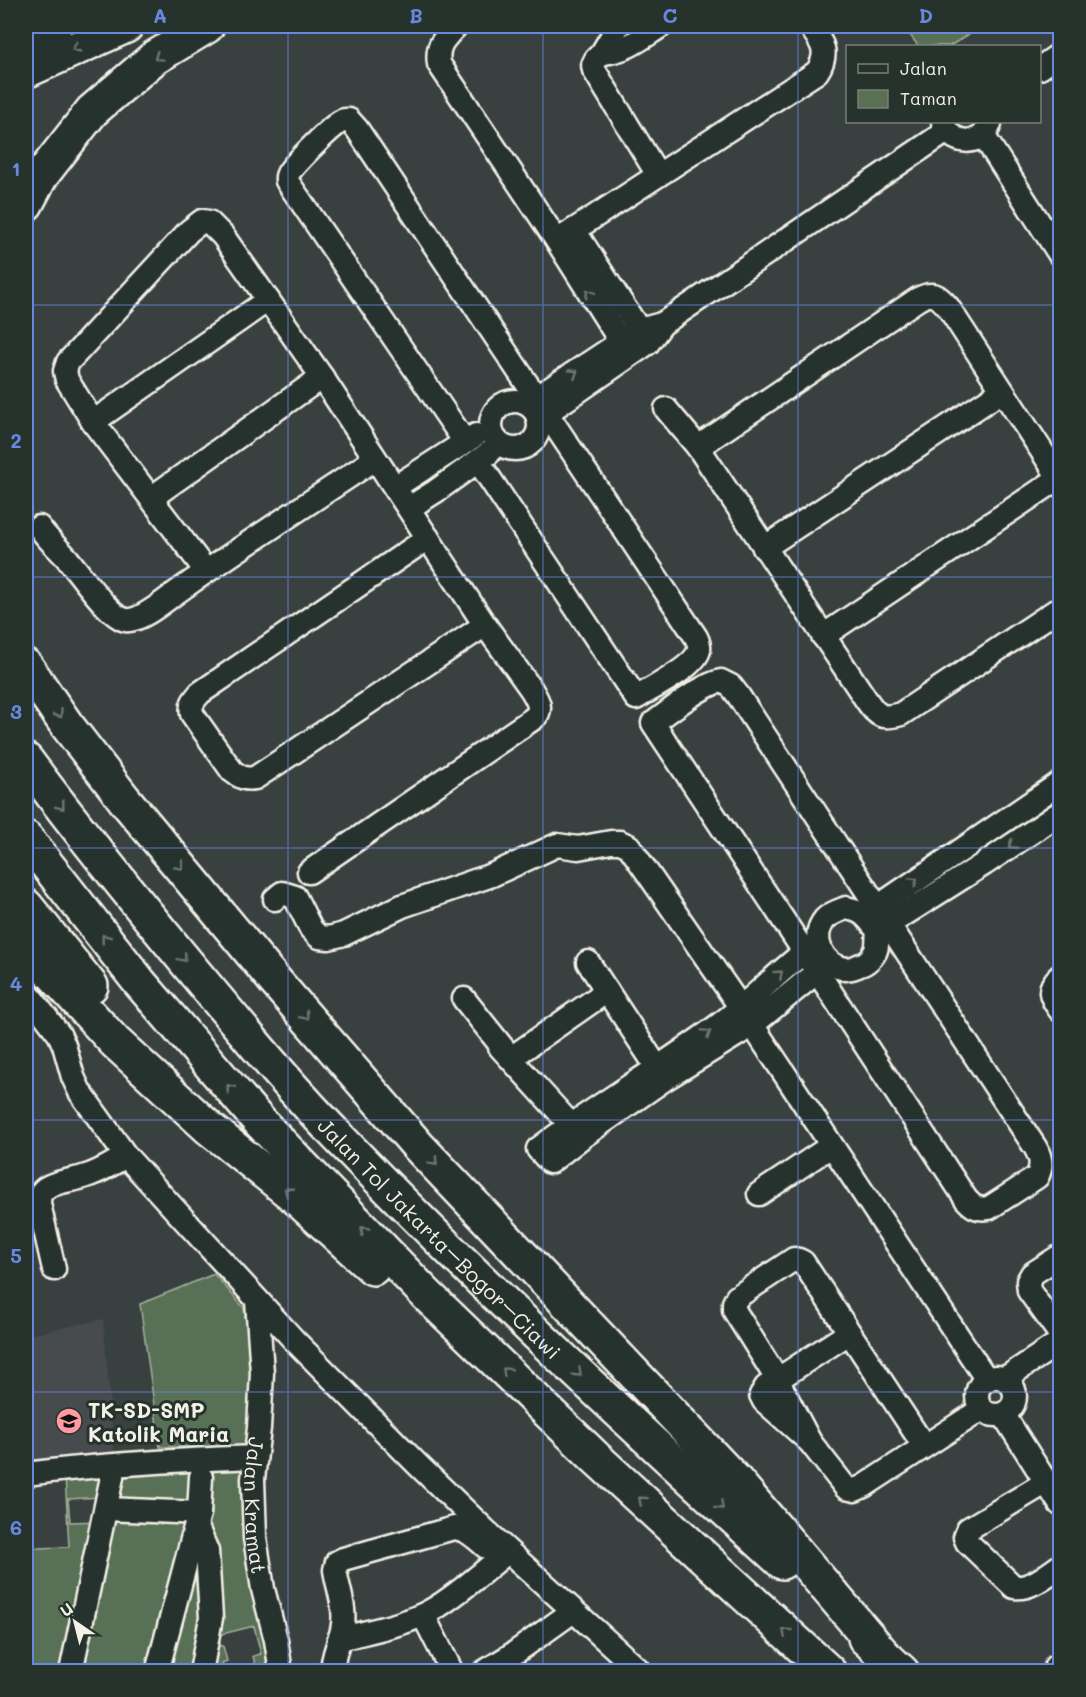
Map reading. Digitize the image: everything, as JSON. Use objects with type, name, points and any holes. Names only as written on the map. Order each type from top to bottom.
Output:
[{"type":"highway","points":[[26,38],[54,26]]},
{"type":"highway","points":[[26,72],[126,26]]},
{"type":"highway","points":[[26,204],[41,176],[92,111],[154,58],[207,26]]},
{"type":"highway","points":[[26,666],[66,724],[124,799],[274,981],[418,1146],[736,1481],[892,1662]]},
{"type":"highway","name":"Jalan Tol Jakarta–Bogor–Ciawi","points":[[26,760],[112,872],[238,1024],[339,1138],[443,1243],[637,1430],[892,1662]]},
{"type":"highway","points":[[26,838],[140,983],[260,1122],[449,1316],[596,1458],[829,1671]]},
{"type":"highway","points":[[26,906],[209,1128]]},
{"type":"highway","points":[[26,945],[116,1042],[209,1128],[293,1195],[394,1287],[449,1316]]},
{"type":"street","points":[[456,26],[441,43],[437,52],[439,64],[565,236],[643,336]]},
{"type":"street","points":[[618,26],[593,65],[594,70],[658,175]]},
{"type":"street","points":[[602,53],[626,48],[661,26]]},
{"type":"street","points":[[565,236],[818,72],[825,56],[822,43],[810,26]]},
{"type":"street","points":[[1041,67],[1060,54]]},
{"type":"street","points":[[465,442],[288,181],[288,174],[292,169],[340,122],[349,120],[357,129],[537,408],[696,637],[699,651],[690,665],[636,698],[478,461]]},
{"type":"street","points":[[537,408],[625,350],[945,127],[954,138],[964,141],[974,140],[987,128],[1060,255]]},
{"type":"street","points":[[206,571],[93,422],[67,380],[65,371],[68,362],[202,221],[209,222],[216,227],[322,377],[485,625],[538,699],[540,706],[539,714],[309,872]]},
{"type":"street","points":[[565,236],[625,350]]},
{"type":"street","points":[[698,447],[918,299],[927,294],[935,295],[948,307],[1060,479],[823,636]]},
{"type":"street","points":[[93,422],[268,300]]},
{"type":"street","points":[[151,498],[322,377]]},
{"type":"street","points":[[764,548],[1002,391]]},
{"type":"street","points":[[409,508],[478,461],[495,436],[493,414],[502,404],[515,401],[537,408]]},
{"type":"street","points":[[495,436],[511,449],[523,448],[533,441],[538,431],[537,408]]},
{"type":"street","points":[[666,409],[698,447],[823,636],[874,710],[881,716],[901,714],[1060,608]]},
{"type":"street","points":[[395,487],[465,442],[495,436]]},
{"type":"street","points":[[39,527],[105,605],[121,619],[128,621],[148,612],[375,459]]},
{"type":"street","points":[[428,538],[200,693],[190,707],[192,714],[232,771],[246,779],[255,778],[485,625]]},
{"type":"street","points":[[721,681],[731,686],[877,919],[1040,1156],[1041,1164],[1037,1177],[989,1208],[981,1210],[972,1206],[960,1189],[824,968],[822,954],[811,947],[652,723],[714,683],[721,681]]},
{"type":"street","points":[[877,919],[1060,783]]},
{"type":"street","points":[[877,919],[984,864],[1060,813]]},
{"type":"street","points":[[275,899],[282,893],[296,897],[311,929],[319,937],[329,938],[344,934],[402,906],[492,875],[557,845],[578,848],[620,842],[628,846],[746,1017],[831,1146],[994,1395],[1060,1504]]},
{"type":"street","points":[[746,1017],[811,947],[825,920],[834,912],[846,908],[877,919]]},
{"type":"street","points":[[461,1000],[576,1131],[746,1017],[824,968],[847,969],[865,964],[877,949],[877,919]]},
{"type":"street","points":[[588,962],[661,1073]]},
{"type":"street","points":[[1060,976],[1052,985],[1051,991],[1052,998],[1060,1010]]},
{"type":"street","points":[[26,991],[59,1034],[80,1092],[126,1156],[257,1300],[432,1480],[641,1671]]},
{"type":"street","points":[[511,1058],[607,991]]},
{"type":"street","points":[[759,1194],[831,1146]]},
{"type":"street","points":[[54,1269],[39,1204],[41,1192],[57,1184],[91,1175],[126,1156]]},
{"type":"street","points":[[1060,1256],[1032,1274],[1028,1281],[1029,1291],[1060,1334]]},
{"type":"street","points":[[777,1379],[734,1310],[734,1303],[737,1297],[790,1261],[799,1260],[803,1262],[920,1440]]},
{"type":"street","name":"Jalan Kramat","points":[[257,1300],[262,1373],[260,1418],[252,1490],[255,1539],[263,1589],[281,1671]]},
{"type":"street","points":[[849,1333],[777,1379],[762,1391],[762,1399],[810,1442],[846,1488],[855,1490],[864,1486],[920,1440],[994,1395],[1060,1360]]},
{"type":"street","points":[[994,1395],[1060,1342]]},
{"type":"street","points":[[26,1474],[71,1464],[255,1457]]},
{"type":"street","points":[[72,1667],[112,1477]]},
{"type":"street","points":[[157,1671],[197,1519],[201,1477]]},
{"type":"street","points":[[1046,1483],[968,1529],[964,1537],[1014,1587],[1021,1589],[1028,1586],[1060,1566]]},
{"type":"street","points":[[106,1509],[197,1519]]},
{"type":"street","points":[[197,1519],[207,1551],[212,1618],[201,1671]]},
{"type":"street","points":[[332,1671],[333,1655],[343,1620],[335,1570],[337,1562],[460,1528],[499,1559],[626,1671]]},
{"type":"street","points":[[339,1639],[423,1615],[447,1600],[499,1559]]},
{"type":"street","points":[[423,1615],[452,1671]]},
{"type":"street","points":[[484,1671],[516,1652],[565,1617]]},
{"type":"shaded area","name":"TK-SD-SMP Katolik Maria","points":[[103,1319],[115,1458],[26,1467],[26,1336]]},
{"type":"green space","points":[[904,26],[982,26],[952,45],[917,45]]},
{"type":"green space","points":[[214,1274],[244,1308],[253,1377],[249,1447],[160,1447],[140,1304]]},
{"type":"green space","points":[[242,1469],[252,1557],[270,1671],[257,1671],[253,1656],[261,1654],[254,1626],[218,1635],[227,1661],[222,1663],[224,1671],[26,1671],[26,1539],[37,1548],[69,1547],[65,1475],[112,1477]],"holes":[[[100,1497],[101,1521],[70,1522],[68,1499]]]},
{"type":"place","name":"TK-SD-SMP Katolik Maria","points":[[69,1421]]}]
